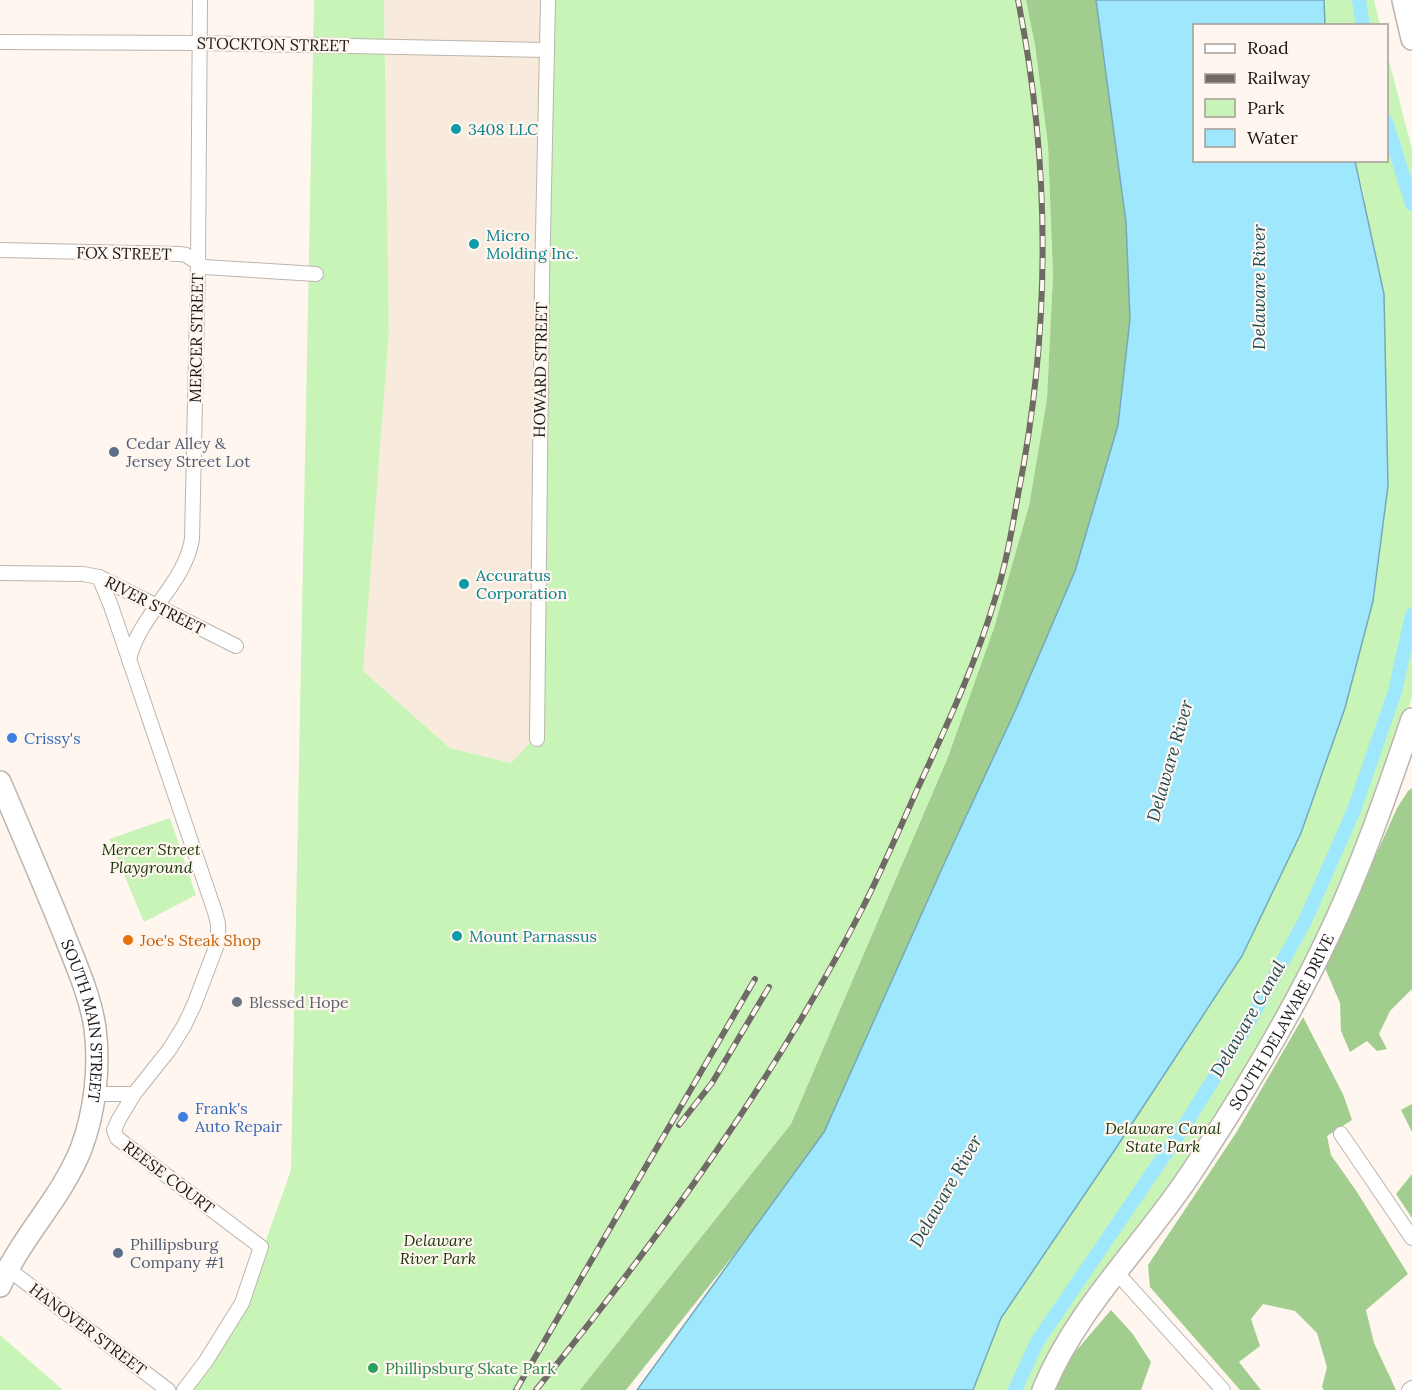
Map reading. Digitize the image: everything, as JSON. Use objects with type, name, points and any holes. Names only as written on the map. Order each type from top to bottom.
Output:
[{"type":"main road","points":[[1403,0],[1412,39]]},
{"type":"main road","name":"SOUTH DELAWARE DRIVE","points":[[1043,1390],[1066,1342],[1167,1209],[1275,1037],[1317,960],[1350,888],[1412,719]]},
{"type":"main road","name":"SOUTH MAIN STREET","points":[[0,782],[75,963],[87,1002],[97,1058],[94,1094],[81,1147],[73,1166],[4,1277]]},
{"type":"street","name":"MERCER STREET","points":[[129,660],[138,637],[186,560],[192,539],[198,265],[200,0]]},
{"type":"street","name":"HOWARD STREET","points":[[537,739],[542,230],[548,0]]},
{"type":"street","name":"STOCKTON STREET","points":[[0,42],[199,43],[547,50]]},
{"type":"street","name":"FOX STREET","points":[[0,250],[180,254],[186,255],[204,267],[316,274]]},
{"type":"street","name":"RIVER STREET","points":[[0,573],[83,574],[99,577],[236,646]]},
{"type":"street","points":[[94,1094],[134,1094],[169,1050],[184,1026],[219,936],[215,912],[99,577]]},
{"type":"street","name":"REESE COURT","points":[[134,1094],[114,1130],[117,1138],[261,1247],[242,1303],[206,1361],[184,1390]]},
{"type":"street","points":[[1341,1134],[1412,1238]]},
{"type":"street","points":[[1117,1273],[1223,1390]]},
{"type":"street","name":"HANOVER STREET","points":[[4,1277],[168,1390]]},
{"type":"shaded area","points":[[384,0],[550,0],[543,730],[511,763],[450,748],[363,671],[389,332]]},
{"type":"green space","name":"Delaware River Park","points":[[314,0],[384,0],[389,332],[363,671],[450,748],[511,763],[543,729],[550,0],[1026,0],[1035,45],[1048,145],[1053,275],[1047,399],[1029,506],[994,628],[948,757],[791,1124],[580,1390],[181,1390],[246,1296],[291,1170]]},
{"type":"green space","points":[[1026,0],[1096,0],[1126,222],[1130,319],[1118,425],[1075,571],[1016,709],[867,1088],[626,1390],[580,1390],[791,1124],[948,757],[994,628],[1029,506],[1047,399],[1053,275],[1048,145],[1035,45]]},
{"type":"green space","points":[[1324,0],[1374,0],[1380,24],[1325,24]]},
{"type":"green space","name":"Delaware Canal State Park","points":[[1388,57],[1412,149],[1412,696],[1409,707],[1345,878],[1304,965],[1265,1037],[1187,1161],[1144,1225],[1073,1317],[1045,1360],[1033,1390],[973,1390],[1001,1318],[1242,956],[1301,833],[1345,708],[1373,601],[1388,486],[1364,195],[1355,162],[1388,162]]},
{"type":"green space","points":[[1412,788],[1412,989],[1390,1011],[1379,1034],[1387,1049],[1377,1051],[1367,1041],[1350,1052],[1341,1031],[1340,1003],[1325,968],[1397,808]]},
{"type":"green space","name":"Mercer Street Playground","points":[[170,818],[196,895],[144,922],[109,839]]},
{"type":"green space","points":[[1303,1017],[1343,1094],[1352,1120],[1327,1136],[1331,1155],[1408,1274],[1366,1310],[1374,1343],[1396,1390],[1324,1390],[1322,1387],[1327,1367],[1317,1333],[1295,1311],[1263,1304],[1251,1319],[1260,1346],[1239,1362],[1261,1390],[1240,1390],[1150,1287],[1148,1265],[1236,1133]]},
{"type":"green space","points":[[1412,1104],[1412,1132],[1401,1110]]},
{"type":"green space","points":[[1412,1174],[1412,1218],[1396,1194]]},
{"type":"green space","points":[[1111,1310],[1132,1333],[1151,1362],[1141,1390],[1056,1390],[1064,1365]]},
{"type":"green space","points":[[0,1335],[63,1390],[0,1390]]},
{"type":"water","name":"Delaware River","points":[[1096,0],[1324,0],[1325,24],[1193,24],[1193,162],[1355,162],[1384,294],[1388,486],[1373,601],[1345,708],[1301,833],[1242,956],[1001,1318],[973,1390],[637,1390],[824,1132],[1016,709],[1075,571],[1118,425],[1130,319],[1126,222]]},
{"type":"waterway","name":"Delaware Canal","points":[[1359,0],[1363,24]]},
{"type":"waterway","name":"Delaware Canal","points":[[1388,127],[1412,204]]},
{"type":"waterway","name":"Delaware Canal","points":[[1015,1390],[1037,1342],[1183,1128],[1246,1027],[1305,921],[1354,810],[1395,691],[1412,615]]},
{"type":"railway","points":[[536,1390],[670,1217],[712,1158],[791,1036],[828,973],[876,880],[959,696],[987,624],[1006,560],[1029,433],[1037,371],[1041,309],[1043,248],[1037,124],[1018,0]]},
{"type":"railway","points":[[516,1390],[755,979]]},
{"type":"railway","points":[[679,1125],[712,1083],[769,987]]},
{"type":"place","name":"3408 LLC","points":[[456,129]]},
{"type":"place","name":"Micro Molding Inc.","points":[[474,244]]},
{"type":"place","name":"Cedar Alley & Jersey Street Lot","points":[[114,452]]},
{"type":"place","name":"Accuratus Corporation","points":[[464,584]]},
{"type":"place","name":"Crissy's","points":[[12,738]]},
{"type":"place","name":"Mount Parnassus","points":[[457,936]]},
{"type":"place","name":"Joe's Steak Shop","points":[[128,940]]},
{"type":"place","name":"Blessed Hope","points":[[237,1002]]},
{"type":"place","name":"Frank's Auto Repair","points":[[183,1117]]},
{"type":"place","name":"Phillipsburg Company #1","points":[[118,1253]]},
{"type":"place","name":"Phillipsburg Skate Park","points":[[373,1368]]}]
